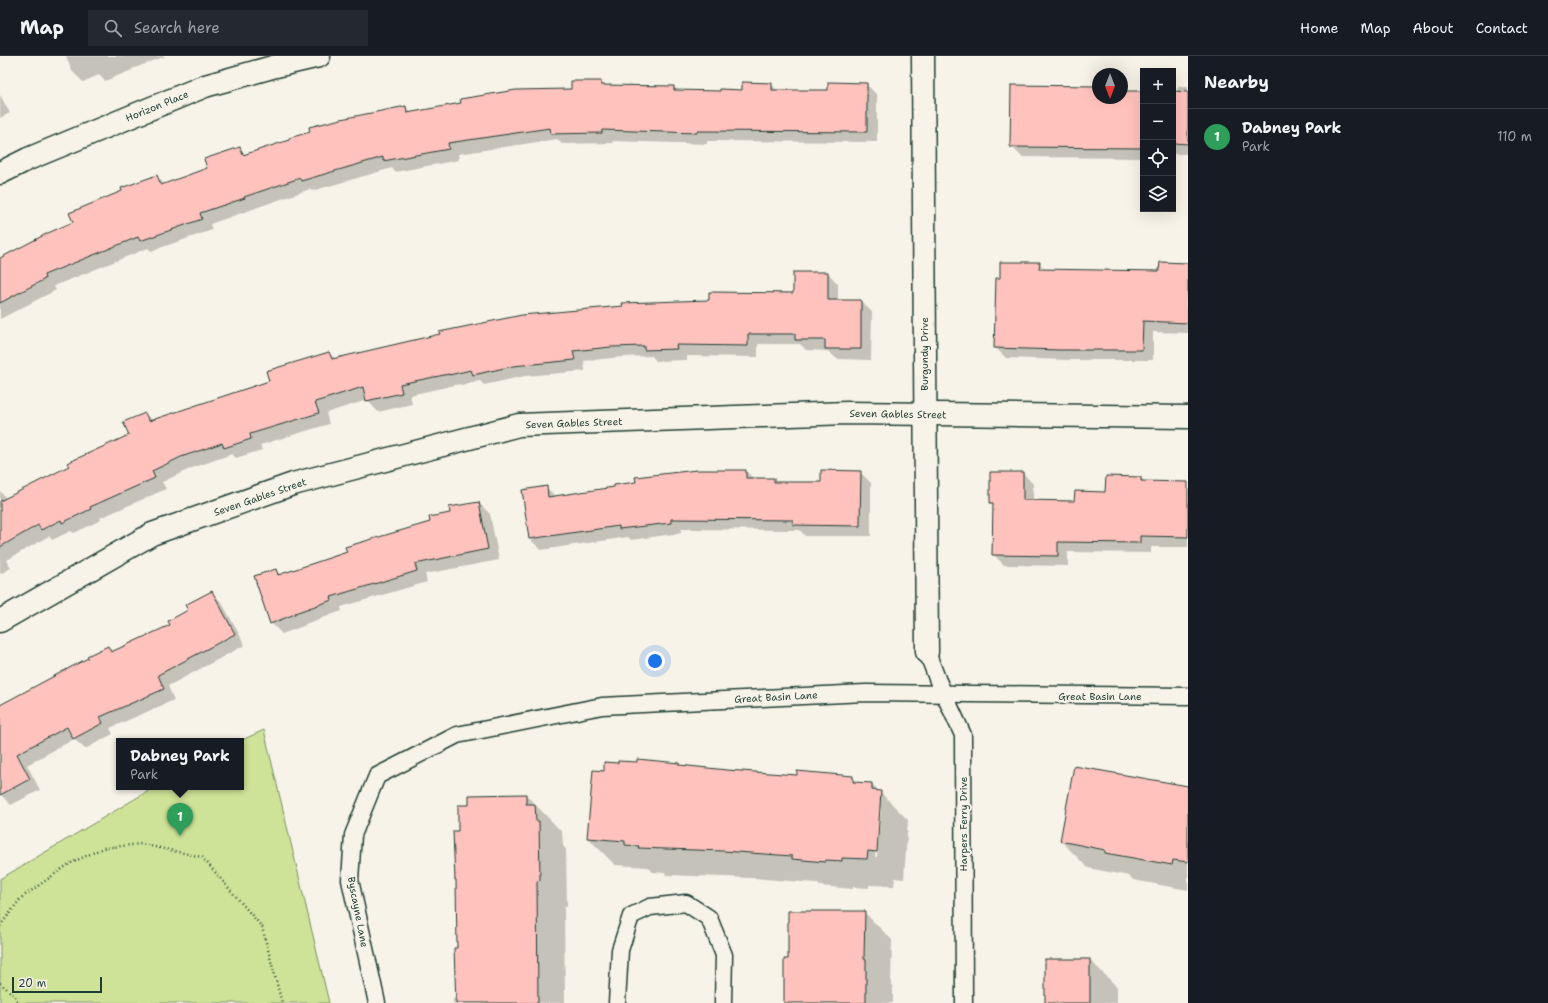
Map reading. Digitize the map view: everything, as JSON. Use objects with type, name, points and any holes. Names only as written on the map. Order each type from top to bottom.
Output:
[{"type":"street","name":"Horizon Place","points":[[0,173],[28,159],[205,86],[276,66],[319,56]]},
{"type":"street","name":"Burgundy Drive","points":[[922,56],[927,652]]},
{"type":"street","name":"Seven Gables Street","points":[[0,621],[152,534],[293,484],[519,425],[847,413],[1188,417]]},
{"type":"lane","name":"Harpers Ferry Drive","points":[[927,652],[962,735],[964,1003]]},
{"type":"lane","name":"Great Basin Lane","points":[[377,776],[457,735],[602,706],[865,693],[1188,696]]},
{"type":"lane","name":"Byscayne Lane","points":[[377,776],[353,835],[350,880],[377,1003]]},
{"type":"lane","points":[[617,1003],[620,950],[631,916],[650,907],[686,903],[709,918],[724,955],[723,1003]]},
{"type":"path","points":[[0,926],[21,898],[69,864],[103,848],[142,844],[202,857],[262,927],[282,1003]]},
{"type":"path","points":[[0,983],[15,996],[18,1003]]},
{"type":"green space","points":[[264,730],[329,1003],[0,1003],[0,879],[150,790],[244,790],[244,739]]},
{"type":"building","points":[[571,81],[601,81],[601,85],[674,86],[674,90],[720,91],[720,89],[742,90],[742,82],[772,83],[772,90],[828,90],[828,82],[867,83],[867,132],[697,131],[697,133],[602,130],[602,133],[551,134],[550,128],[448,143],[449,149],[383,161],[383,157],[301,181],[300,178],[244,197],[245,198],[200,213],[202,219],[140,241],[138,237],[44,275],[45,279],[0,303],[0,258],[73,222],[69,213],[122,191],[121,188],[157,175],[161,185],[207,168],[204,159],[240,147],[243,155],[310,132],[309,127],[341,119],[406,106],[407,113],[461,103],[460,99],[516,90],[571,89]]},
{"type":"building","points":[[1011,85],[1092,86],[1092,104],[1128,104],[1128,91],[1140,91],[1140,148],[1010,147]]},
{"type":"building","points":[[1176,91],[1188,92],[1188,144],[1176,143]]},
{"type":"building","points":[[1000,262],[1040,262],[1039,269],[1159,271],[1160,262],[1188,263],[1188,323],[1143,321],[1142,350],[994,348],[996,278],[1000,278]]},
{"type":"building","points":[[793,272],[828,272],[828,300],[861,300],[861,349],[825,349],[825,340],[795,340],[795,334],[748,334],[748,346],[676,345],[677,349],[644,350],[644,346],[611,347],[573,351],[575,360],[513,366],[473,375],[471,370],[449,374],[400,384],[402,393],[366,401],[363,387],[315,402],[319,413],[250,434],[251,439],[224,448],[222,443],[181,457],[152,471],[155,478],[90,507],[91,509],[62,523],[61,520],[41,530],[38,525],[0,547],[0,501],[69,466],[67,463],[129,435],[123,422],[145,413],[149,421],[269,381],[266,371],[329,352],[332,359],[440,334],[439,332],[522,315],[623,306],[622,303],[709,300],[709,292],[793,293]]},
{"type":"building","points":[[697,470],[746,470],[746,478],[774,478],[774,482],[821,482],[821,470],[861,471],[860,526],[793,525],[793,520],[671,519],[671,523],[619,529],[619,526],[529,539],[522,490],[547,486],[548,497],[614,487],[614,485],[636,482],[635,477]]},
{"type":"building","points":[[990,472],[1023,472],[1023,500],[1074,501],[1075,491],[1105,492],[1106,476],[1141,477],[1141,481],[1188,482],[1188,537],[1140,536],[1140,543],[1058,542],[1058,556],[992,555],[993,503],[990,503]]},
{"type":"building","points":[[479,502],[488,549],[415,564],[417,571],[331,597],[332,600],[295,613],[270,624],[254,576],[276,569],[278,575],[347,552],[345,547],[430,522],[429,517],[450,513],[449,507]]},
{"type":"building","points":[[212,591],[235,634],[158,675],[164,689],[100,717],[103,723],[73,739],[67,727],[17,754],[30,779],[0,795],[0,705],[88,658],[87,656],[108,646],[111,652],[170,625],[168,621],[188,610],[185,605]]},
{"type":"building","points":[[637,759],[727,770],[797,775],[797,771],[853,776],[853,782],[872,783],[872,790],[881,791],[877,852],[868,851],[867,859],[842,858],[842,861],[826,860],[825,862],[792,859],[792,856],[723,851],[638,848],[639,846],[625,845],[625,841],[587,838],[593,770],[604,771],[604,762],[637,762]]},
{"type":"building","points":[[1074,766],[1188,786],[1188,862],[1173,860],[1172,865],[1105,853],[1105,850],[1060,841]]},
{"type":"building","points":[[526,794],[526,804],[535,804],[536,821],[539,821],[540,880],[537,881],[538,1003],[456,1003],[454,948],[457,948],[456,880],[453,831],[458,831],[458,805],[469,805],[469,795]]},
{"type":"building","points":[[788,911],[865,911],[864,959],[866,959],[866,1003],[784,1003],[784,959],[788,959]]},
{"type":"building","points":[[1045,959],[1090,959],[1090,1003],[1045,1003]]},
{"type":"place","name":"Dabney Park","points":[[180,836]]}]
